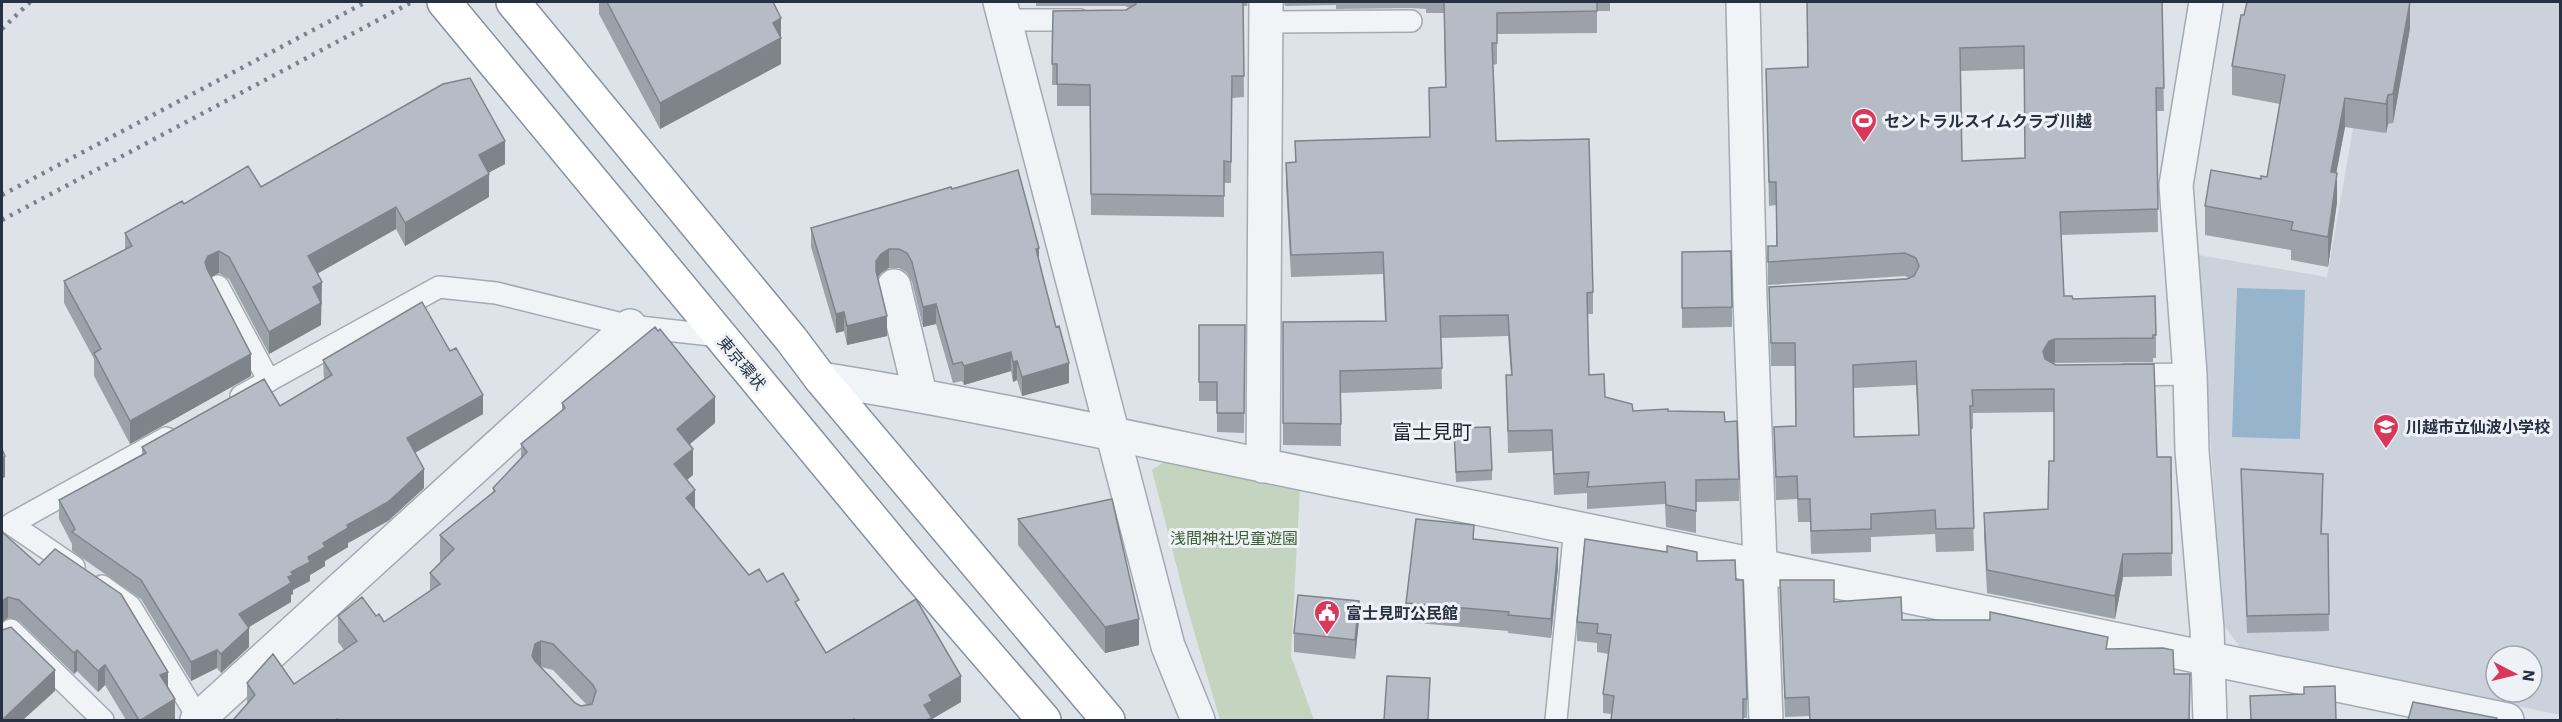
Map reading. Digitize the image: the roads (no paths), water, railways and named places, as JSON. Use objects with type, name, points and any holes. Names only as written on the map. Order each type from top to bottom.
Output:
[{"type":"highway","points":[[513,2],[791,339],[821,379],[1108,720]]},
{"type":"highway","name":"東京環状","points":[[452,11],[1036,718]]},
{"type":"street","points":[[1743,2],[1761,299],[1762,565],[1766,720]]},
{"type":"street","points":[[2206,2],[2176,185],[2190,374],[2192,451],[2209,657],[2210,720]]},
{"type":"street","points":[[1003,11],[1168,646],[1198,720]]},
{"type":"street","points":[[1263,466],[1266,12]]},
{"type":"street","points":[[894,286],[920,394]]},
{"type":"street","points":[[198,720],[630,326]]},
{"type":"street","points":[[821,379],[920,394],[1263,466],[1762,565],[2507,720]]},
{"type":"lane","points":[[1003,11],[1104,19]]},
{"type":"lane","points":[[1266,12],[1411,21]]},
{"type":"lane","points":[[218,286],[268,381]]},
{"type":"lane","points":[[227,404],[439,287],[496,293],[630,326],[720,336]]},
{"type":"lane","points":[[2100,375],[2190,374]]},
{"type":"lane","points":[[186,427],[11,524],[130,606],[198,720]]},
{"type":"lane","points":[[1556,720],[1575,527]]},
{"type":"lane","points":[[2,639],[11,630],[103,720]]},
{"type":"water","points":[[2237,288],[2305,290],[2300,439],[2232,437]]},
{"type":"railway","points":[[2,29],[30,2]]},
{"type":"railway","points":[[2,195],[366,2]]},
{"type":"railway","points":[[2,220],[412,2]]},
{"type":"place","name":"セントラルスイムクラブ川越","points":[[1864,144]]},
{"type":"place","name":"川越市立仙波小学校","points":[[2386,450]]},
{"type":"place","name":"富士見町公民館","points":[[1327,636]]},
{"type":"district","name":"富士見町","points":[[1432,431]]},
{"type":"park label","name":"浅間神社児童遊園","points":[[1234,538]]}]
